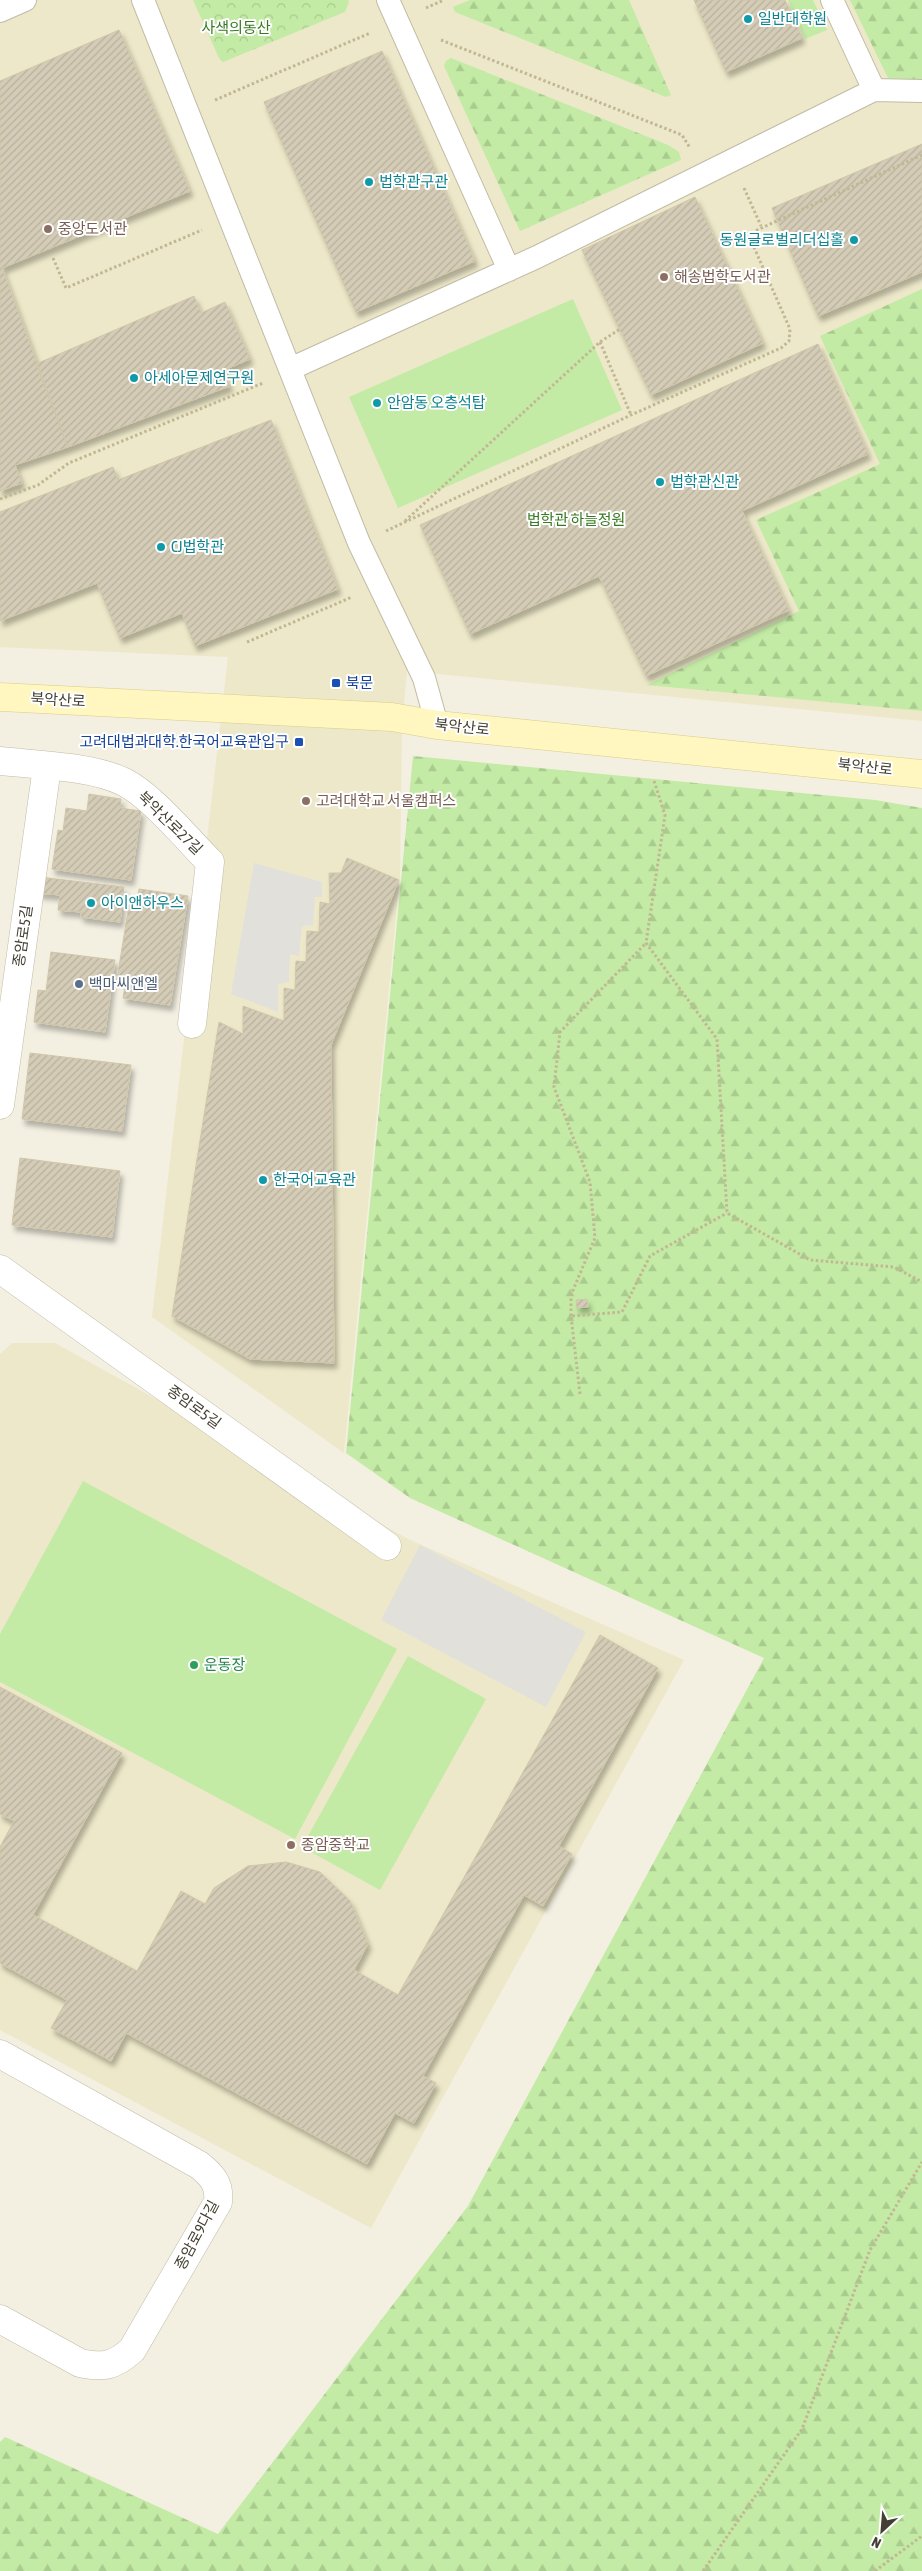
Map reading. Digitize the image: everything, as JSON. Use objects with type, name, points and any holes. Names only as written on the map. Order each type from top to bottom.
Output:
[{"type":"street","name":"북악산로","points":[[0,697],[392,718],[437,725],[922,774]]},
{"type":"street","name":"북악산로27길","points":[[0,761],[98,773],[123,781],[140,791],[210,862],[192,1024]]},
{"type":"street","name":"종암로5길","points":[[0,1105],[47,766]]},
{"type":"street","name":"종암로5길","points":[[0,1268],[387,1546]]},
{"type":"street","name":"종암로9다길","points":[[0,2054],[199,2165],[215,2181],[219,2191],[218,2202],[132,2350],[119,2362],[107,2366],[80,2363],[0,2319]]},
{"type":"lane","points":[[0,11],[26,0]]},
{"type":"lane","points":[[143,0],[189,110],[359,543],[424,678],[437,725]]},
{"type":"lane","points":[[388,0],[509,270]]},
{"type":"lane","points":[[832,0],[874,90]]},
{"type":"lane","points":[[290,369],[509,270],[874,90],[922,91]]},
{"type":"path","points":[[189,110],[397,21],[682,135],[692,151]]},
{"type":"path","points":[[379,534],[632,415],[781,348],[788,342],[790,329],[754,245],[754,236],[761,226],[922,155]]},
{"type":"path","points":[[741,181],[761,226]]},
{"type":"path","points":[[53,258],[66,288],[230,218]]},
{"type":"path","points":[[402,523],[600,342],[620,329]]},
{"type":"path","points":[[600,342],[632,415]]},
{"type":"path","points":[[0,499],[38,485],[69,463],[270,380],[290,369]]},
{"type":"path","points":[[247,642],[354,596]]},
{"type":"path","points":[[580,1394],[571,1316],[571,1295],[595,1238],[590,1182],[554,1088],[560,1032],[646,943],[665,816],[643,745]]},
{"type":"path","points":[[646,943],[717,1038],[727,1213]]},
{"type":"path","points":[[727,1213],[810,1260],[894,1267],[922,1282]]},
{"type":"path","points":[[571,1316],[622,1312],[650,1256],[727,1213]]},
{"type":"path","points":[[702,2571],[802,2429],[870,2250],[922,2162]]},
{"type":"path","points":[[875,2571],[922,2536]]},
{"type":"shaded area","name":"고려대학교 서울캠퍼스","points":[[0,0],[922,0],[922,721],[407,671],[402,726],[400,875],[344,1453],[152,1317],[228,657],[0,647]]},
{"type":"shaded area","points":[[254,863],[322,882],[322,897],[315,897],[313,925],[302,926],[299,956],[290,954],[289,982],[278,984],[278,1012],[231,994]]},
{"type":"shaded area","name":"종암중학교","points":[[12,1343],[55,1343],[408,1539],[684,1660],[371,2228],[0,2030],[0,1354]]},
{"type":"shaded area","points":[[420,1545],[586,1632],[546,1707],[381,1620]]},
{"type":"green space","name":"사색의동산","points":[[193,0],[348,0],[349,2],[345,12],[223,62],[219,58]]},
{"type":"green space","points":[[470,0],[629,0],[671,95],[666,97],[455,12],[453,7]]},
{"type":"green space","points":[[788,0],[813,0],[827,30],[805,39]]},
{"type":"green space","points":[[850,0],[922,0],[922,80],[888,78]]},
{"type":"green space","points":[[451,58],[668,145],[679,152],[681,160],[520,231],[444,66],[446,61]]},
{"type":"green space","points":[[922,289],[922,711],[647,685],[799,611],[756,520],[880,464],[820,336]]},
{"type":"green space","points":[[573,299],[622,410],[398,508],[349,397]]},
{"type":"green space","points":[[413,756],[875,800],[922,808],[922,2571],[0,2571],[0,2442],[5,2437],[218,2534],[468,2206],[764,1658],[410,1498],[346,1453]]},
{"type":"green space","name":"운동장","points":[[83,1481],[397,1649],[295,1839],[0,1682],[0,1634]]},
{"type":"green space","points":[[408,1656],[486,1699],[380,1890],[302,1847]]},
{"type":"building","name":"일반대학원","points":[[694,0],[785,0],[802,38],[726,72]]},
{"type":"building","name":"중앙도서관","points":[[119,30],[190,191],[2,268],[68,447],[15,465],[22,483],[0,491],[0,81]]},
{"type":"building","name":"법학관구관","points":[[382,51],[475,261],[356,312],[264,102]]},
{"type":"building","name":"동원글로벌리더십홀","points":[[922,144],[922,272],[818,316],[772,208]]},
{"type":"building","name":"해송법학도서관","points":[[695,197],[763,343],[651,395],[582,250]]},
{"type":"building","name":"아세아문제연구원","points":[[194,296],[201,313],[225,302],[250,359],[222,371],[230,386],[68,447],[36,364]]},
{"type":"building","name":"법학관 하늘정원","points":[[818,344],[868,454],[742,511],[789,610],[646,676],[599,576],[470,634],[420,525]]},
{"type":"building","name":"CJ법학관","points":[[271,420],[338,589],[195,646],[182,613],[120,638],[97,583],[0,621],[0,512],[113,467],[118,480]]},
{"type":"building","points":[[89,794],[121,799],[120,808],[141,811],[131,880],[52,869],[58,830],[63,831],[66,808],[87,811]]},
{"type":"building","name":"한국어교육관","points":[[347,858],[399,880],[331,1045],[334,1363],[250,1359],[172,1316],[219,1022],[243,1034],[243,1006],[284,1021],[284,988],[295,990],[296,961],[306,962],[307,931],[319,932],[320,902],[330,904],[329,873],[341,873]]},
{"type":"building","name":"아이앤하우스","points":[[40,877],[124,887],[120,922],[81,917],[81,912],[58,910],[60,895],[38,893]]},
{"type":"building","points":[[139,889],[188,896],[170,1005],[123,998],[126,981],[117,979],[129,905],[136,906]]},
{"type":"building","points":[[51,952],[115,960],[105,1032],[34,1022],[38,990],[46,991]]},
{"type":"building","points":[[30,1053],[131,1065],[122,1131],[22,1119]]},
{"type":"building","points":[[20,1158],[120,1171],[112,1237],[12,1225]]},
{"type":"building","points":[[587,1299],[588,1307],[577,1308],[576,1300]]},
{"type":"building","points":[[600,1635],[658,1668],[559,1846],[572,1854],[543,1906],[524,1895],[423,2076],[436,2083],[414,2123],[395,2113],[367,2164],[126,2033],[111,2061],[51,2028],[67,2000],[0,1963],[0,1847],[14,1821],[0,1814],[0,1687],[122,1753],[33,1915],[137,1971],[181,1891],[205,1904],[214,1888],[248,1866],[286,1862],[320,1872],[350,1901],[368,1944],[354,1970],[398,1995]]},
{"type":"place","name":"일반대학원","points":[[748,19]]},
{"type":"place","name":"법학관구관","points":[[369,182]]},
{"type":"place","name":"중앙도서관","points":[[48,229]]},
{"type":"place","name":"동원글로벌리더십홀","points":[[854,240]]},
{"type":"place","name":"해송법학도서관","points":[[664,277]]},
{"type":"place","name":"아세아문제연구원","points":[[134,378]]},
{"type":"place","name":"안암동 오층석탑","points":[[377,403]]},
{"type":"place","name":"법학관신관","points":[[660,482]]},
{"type":"place","name":"CJ법학관","points":[[161,547]]},
{"type":"place","name":"북문","points":[[336,683]]},
{"type":"place","name":"고려대법과대학.한국어교육관입구","points":[[299,742]]},
{"type":"place","name":"고려대학교 서울캠퍼스","points":[[306,801]]},
{"type":"place","name":"아이앤하우스","points":[[91,903]]},
{"type":"place","name":"백마씨앤엘","points":[[79,984]]},
{"type":"place","name":"한국어교육관","points":[[263,1180]]},
{"type":"place","name":"운동장","points":[[194,1665]]},
{"type":"place","name":"종암중학교","points":[[291,1845]]}]
